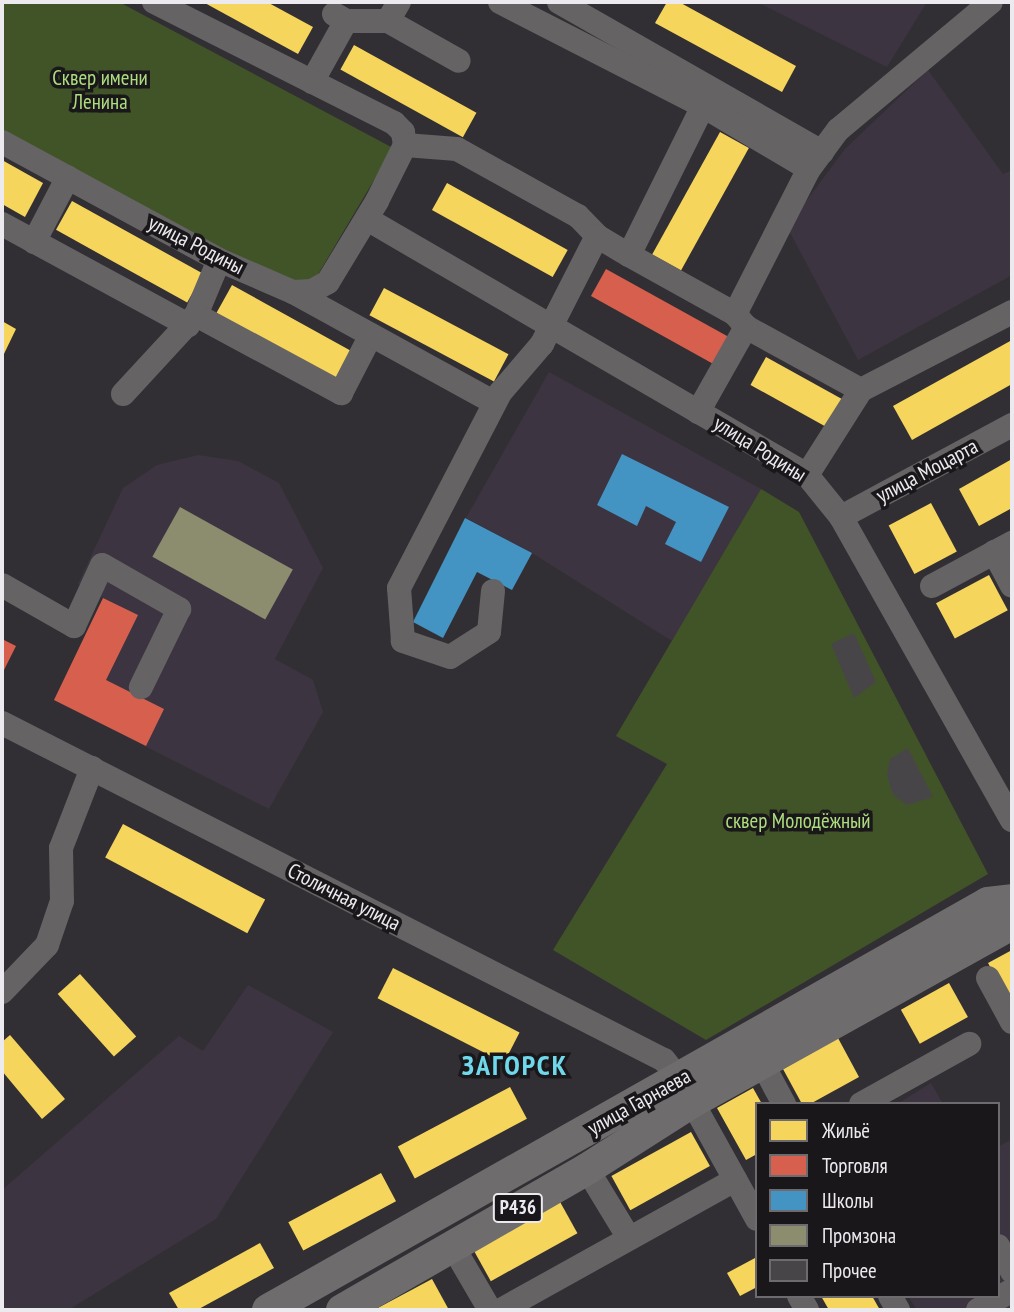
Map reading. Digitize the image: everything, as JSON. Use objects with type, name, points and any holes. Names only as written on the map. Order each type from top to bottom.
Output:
[{"type":"main road","name":"улица Гарнаева","points":[[268,1310],[686,1091],[988,903],[1012,900]]},
{"type":"main road","name":"улица Гарнаева","points":[[342,1310],[587,1169],[686,1091],[762,1063],[1012,923]]},
{"type":"street","points":[[154,2],[394,123],[403,132],[405,145],[367,219],[328,282],[312,291],[293,292]]},
{"type":"street","points":[[500,2],[815,161]]},
{"type":"street","points":[[559,2],[815,161]]},
{"type":"street","points":[[698,412],[815,161],[838,130],[991,2]]},
{"type":"street","points":[[312,82],[340,17],[394,11],[458,61]]},
{"type":"street","points":[[629,255],[703,106]]},
{"type":"street","name":"улица Родины","points":[[2,142],[219,260],[293,292],[495,403]]},
{"type":"street","points":[[405,145],[457,149],[578,216],[597,236],[861,390]]},
{"type":"street","points":[[34,242],[68,177]]},
{"type":"street","name":"улица Родины","points":[[367,219],[807,475],[841,517],[1012,820]]},
{"type":"street","points":[[2,224],[341,393],[371,335]]},
{"type":"street","points":[[493,592],[489,632],[450,657],[403,641],[399,588],[495,403],[542,344],[597,236]]},
{"type":"street","points":[[123,394],[192,320],[219,260]]},
{"type":"street","points":[[807,475],[861,390],[1012,312]]},
{"type":"street","name":"улица Моцарта","points":[[841,517],[1012,425]]},
{"type":"street","points":[[932,586],[1003,547],[1012,586]]},
{"type":"street","points":[[2,585],[74,626],[102,565],[179,609],[141,687]]},
{"type":"street","name":"Столичная улица","points":[[2,723],[664,1060],[686,1091],[755,1215]]},
{"type":"street","points":[[2,992],[47,945],[62,901],[61,848],[92,768]]},
{"type":"street","points":[[988,978],[1012,1022]]},
{"type":"street","points":[[865,1102],[969,1044]]},
{"type":"street","points":[[762,1063],[783,1102]]},
{"type":"street","points":[[587,1169],[629,1238]]},
{"type":"street","points":[[501,1310],[736,1181]]},
{"type":"street","points":[[452,1245],[490,1310]]},
{"type":"street","points":[[1000,1250],[1012,1271]]},
{"type":"street","points":[[977,1310],[998,1298]]},
{"type":"shaded area","points":[[757,2],[927,2],[887,67]]},
{"type":"shaded area","points":[[928,70],[1003,174],[1012,170],[1012,275],[858,360],[787,227],[845,149]]},
{"type":"shaded area","points":[[549,372],[761,489],[672,641],[532,553],[466,518]]},
{"type":"shaded area","points":[[198,455],[238,461],[279,483],[323,568],[275,659],[313,680],[323,712],[269,809],[54,700],[103,598],[78,584],[123,488],[157,465]]},
{"type":"shaded area","points":[[248,985],[333,1032],[216,1219],[68,1310],[2,1310],[2,1190],[179,1036],[203,1051]]},
{"type":"shaded area","points":[[931,1083],[942,1102],[900,1102]]},
{"type":"shaded area","points":[[1012,1139],[1012,1310],[917,1310],[909,1298],[1000,1298],[1000,1146]]},
{"type":"green space","name":"Сквер имени Ленина","points":[[2,2],[119,2],[393,148],[307,293],[2,136]]},
{"type":"green space","name":"сквер Молодёжный","points":[[761,489],[799,512],[988,874],[706,1040],[553,950],[667,764],[616,736]]},
{"type":"building: Жильё","points":[[203,2],[267,2],[313,27],[298,54]]},
{"type":"building: Жильё","points":[[667,2],[679,2],[796,66],[782,92],[655,23]]},
{"type":"building: Жильё","points":[[354,45],[476,113],[463,137],[340,69]]},
{"type":"building: Жильё","points":[[720,132],[749,148],[681,270],[652,254]]},
{"type":"building: Жильё","points":[[2,160],[43,183],[25,217],[2,204]]},
{"type":"building: Жильё","points":[[447,183],[568,250],[553,277],[432,210]]},
{"type":"building: Жильё","points":[[72,201],[203,274],[187,303],[56,230]]},
{"type":"building: Жильё","points":[[232,285],[356,354],[340,383],[216,314]]},
{"type":"building: Жильё","points":[[384,288],[508,354],[494,382],[369,315]]},
{"type":"building: Жильё","points":[[2,321],[16,329],[2,358]]},
{"type":"building: Жильё","points":[[1012,340],[1012,384],[912,440],[893,406]]},
{"type":"building: Жильё","points":[[766,357],[848,403],[833,431],[750,385]]},
{"type":"building: Жильё","points":[[1012,459],[1012,508],[979,526],[959,489]]},
{"type":"building: Жильё","points":[[931,503],[957,552],[914,574],[889,526]]},
{"type":"building: Жильё","points":[[989,575],[1008,610],[955,638],[936,603]]},
{"type":"building: Жильё","points":[[123,824],[265,900],[247,933],[105,858]]},
{"type":"building: Жильё","points":[[1012,950],[1012,1007],[988,963]]},
{"type":"building: Жильё","points":[[393,968],[520,1032],[504,1063],[378,998]]},
{"type":"building: Жильё","points":[[80,974],[136,1036],[114,1056],[58,994]]},
{"type":"building: Жильё","points":[[949,983],[968,1017],[920,1044],[901,1010]]},
{"type":"building: Жильё","points":[[10,1035],[65,1099],[42,1119],[2,1071],[2,1042]]},
{"type":"building: Жильё","points":[[838,1038],[859,1077],[814,1102],[801,1102],[783,1069]]},
{"type":"building: Жильё","points":[[510,1087],[527,1119],[415,1178],[398,1147]]},
{"type":"building: Жильё","points":[[753,1088],[761,1102],[755,1102],[755,1155],[746,1160],[717,1108]]},
{"type":"building: Жильё","points":[[691,1132],[710,1166],[630,1210],[611,1176]]},
{"type":"building: Жильё","points":[[381,1173],[396,1201],[303,1251],[288,1222]]},
{"type":"building: Жильё","points":[[559,1200],[577,1233],[491,1281],[472,1248]]},
{"type":"building: Жильё","points":[[260,1243],[274,1268],[197,1310],[179,1310],[169,1293]]},
{"type":"building: Жильё","points":[[755,1258],[755,1288],[740,1296],[727,1273]]},
{"type":"building: Жильё","points":[[432,1279],[449,1310],[374,1310]]},
{"type":"building: Жильё","points":[[822,1298],[873,1298],[880,1310],[829,1310]]},
{"type":"building: Торговля","points":[[606,269],[730,338],[715,365],[591,296]]},
{"type":"building: Торговля","points":[[103,598],[138,615],[106,680],[164,709],[146,746],[54,700]]},
{"type":"building: Торговля","points":[[2,639],[16,646],[2,674]]},
{"type":"building: Школы","points":[[622,454],[729,507],[701,562],[665,544],[676,522],[646,506],[637,526],[597,505]]},
{"type":"building: Школы","points":[[465,518],[532,553],[512,590],[477,572],[443,638],[413,622]]},
{"type":"building: Промзона","points":[[180,507],[293,570],[265,619],[152,557]]},
{"type":"building: Прочее","points":[[854,633],[876,682],[854,698],[831,644]]},
{"type":"building: Прочее","points":[[908,748],[933,797],[907,805],[893,795],[887,775],[890,759]]},
{"type":"district","name":"ЗАГОРСК","points":[[515,1065]]}]
